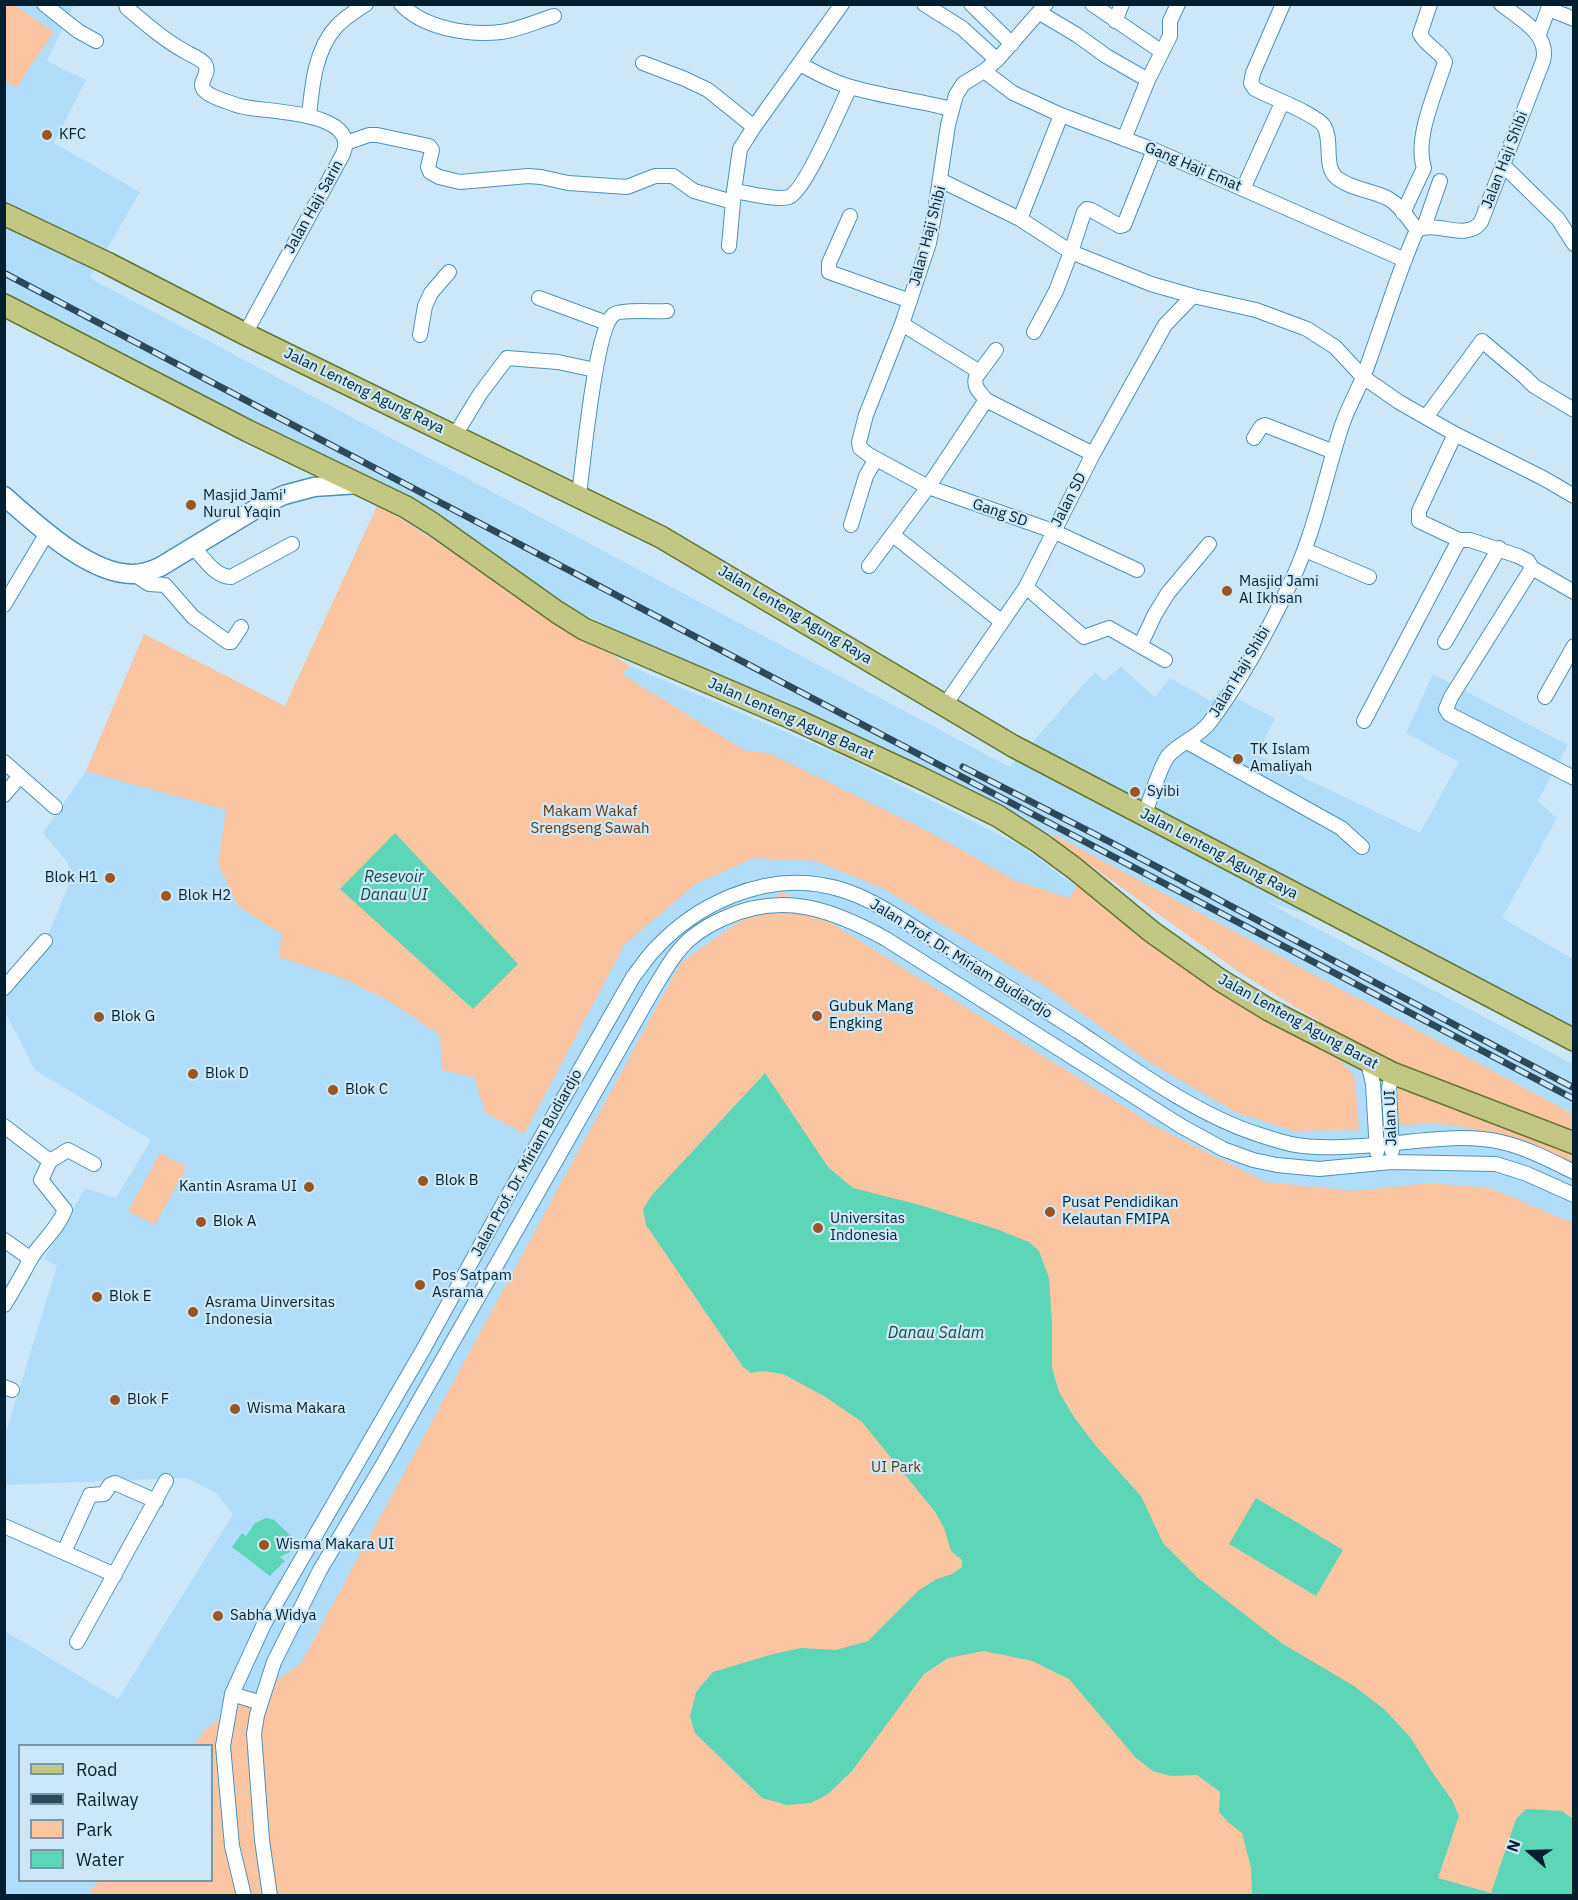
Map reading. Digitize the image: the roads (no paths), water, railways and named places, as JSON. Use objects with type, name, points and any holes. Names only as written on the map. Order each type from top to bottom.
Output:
[{"type":"main road","name":"Jalan Lenteng Agung Raya","points":[[4,214],[662,537],[777,603],[1013,746],[1574,1040]]},
{"type":"main road","points":[[4,305],[184,399],[359,484]]},
{"type":"main road","name":"Jalan Lenteng Agung Barat","points":[[4,496],[47,533],[94,564],[112,571],[134,574],[145,573],[160,567],[284,495],[314,487],[359,484],[406,507],[433,524],[584,629],[794,719],[998,816],[1074,868],[1152,932],[1220,980],[1269,1010],[1392,1073],[1574,1143]]},
{"type":"street","points":[[44,4],[78,31],[96,41]]},
{"type":"street","name":"Jalan Haji Sarin","points":[[126,4],[127,8],[170,43],[204,62],[207,68],[201,86],[206,93],[248,108],[309,116],[335,127],[344,134],[346,143],[343,154],[245,334]]},
{"type":"street","points":[[309,116],[313,82],[327,39],[349,15],[366,4]]},
{"type":"street","points":[[401,4],[409,13],[424,21],[456,30],[481,32],[501,32],[554,16]]},
{"type":"street","points":[[729,246],[740,149],[842,4]]},
{"type":"street","points":[[924,4],[962,28],[997,60]]},
{"type":"street","points":[[971,4],[1012,44]]},
{"type":"street","points":[[1092,4],[1162,52]]},
{"type":"street","points":[[1115,21],[1122,4]]},
{"type":"street","points":[[1124,139],[1148,80],[1170,36],[1170,21],[1178,4]]},
{"type":"street","points":[[1283,4],[1253,73],[1251,83],[1254,89],[1312,115],[1323,124],[1329,136],[1330,168],[1336,178],[1389,199],[1421,228],[1440,181]]},
{"type":"street","points":[[1403,213],[1424,168],[1421,159],[1421,138],[1445,62],[1443,57],[1431,49],[1420,34],[1430,4]]},
{"type":"street","points":[[1501,4],[1539,34],[1550,7],[1574,19]]},
{"type":"street","points":[[940,180],[951,109],[963,84],[997,60],[1043,9],[1106,56],[1148,80]]},
{"type":"street","name":"Jalan Haji Shibi","points":[[1144,815],[1167,757],[1209,724],[1251,658],[1288,588],[1305,550],[1346,415],[1363,377],[1405,260],[1421,228],[1467,231],[1477,228],[1481,222],[1545,54],[1544,44],[1539,34]]},
{"type":"street","points":[[643,63],[685,78],[708,90],[754,127]]},
{"type":"street","points":[[800,64],[817,74],[850,87],[924,101],[951,109]]},
{"type":"street","name":"Gang Haji Emat","points":[[984,71],[1013,93],[1061,115],[1154,150],[1405,260]]},
{"type":"street","points":[[346,143],[369,135],[377,135],[429,146],[432,150],[428,167],[430,172],[439,177],[460,182],[528,176],[568,183],[627,187],[663,175],[673,176],[694,191],[733,196],[785,198],[795,194],[808,175],[850,87]]},
{"type":"street","points":[[1243,189],[1282,103]]},
{"type":"street","points":[[1020,219],[1061,115]]},
{"type":"street","points":[[1034,332],[1056,291],[1084,212],[1087,209],[1091,210],[1120,226],[1124,225],[1154,150]]},
{"type":"street","points":[[1503,165],[1558,219],[1574,244]]},
{"type":"street","name":"Jalan Haji Shibi","points":[[850,216],[829,263],[829,272],[910,301],[929,243],[940,180],[1020,219],[1071,252],[1151,284],[1256,310],[1307,329],[1335,347],[1363,377],[1399,402],[1574,496]]},
{"type":"street","points":[[420,335],[425,306],[431,293],[448,272]]},
{"type":"street","name":"Jalan SD","points":[[945,705],[1026,587],[1093,454],[1165,325],[1193,296]]},
{"type":"street","points":[[539,298],[607,322]]},
{"type":"street","name":"Gang SD","points":[[910,301],[874,391],[859,442],[860,448],[927,487],[1053,531],[1137,570]]},
{"type":"street","points":[[579,495],[595,370],[607,322],[614,314],[621,311],[649,313],[667,311]]},
{"type":"street","points":[[902,324],[980,372]]},
{"type":"street","points":[[1426,417],[1482,341],[1534,386],[1574,410]]},
{"type":"street","points":[[996,350],[975,381],[975,388],[986,400],[1093,454]]},
{"type":"street","points":[[455,435],[480,394],[507,358],[558,362],[595,370]]},
{"type":"street","points":[[869,566],[927,487],[986,400]]},
{"type":"street","points":[[1254,438],[1265,425],[1334,452]]},
{"type":"street","points":[[1455,434],[1419,511],[1418,519],[1421,524],[1459,540],[1470,540],[1499,548],[1528,561],[1532,568],[1574,592]]},
{"type":"street","points":[[851,525],[866,476],[876,459]]},
{"type":"street","points":[[4,605],[47,533]]},
{"type":"street","points":[[893,535],[1002,622]]},
{"type":"street","points":[[1364,721],[1459,540]]},
{"type":"street","points":[[193,547],[218,574],[231,578],[292,544]]},
{"type":"street","points":[[1140,646],[1167,593],[1209,544]]},
{"type":"street","points":[[1445,642],[1499,548]]},
{"type":"street","points":[[1305,550],[1369,577]]},
{"type":"street","points":[[1532,568],[1451,697],[1446,709],[1449,714],[1574,778]]},
{"type":"street","points":[[134,574],[149,584],[165,585],[193,617],[228,642],[231,642],[241,627]]},
{"type":"street","points":[[1026,587],[1084,637],[1109,628],[1165,660]]},
{"type":"street","points":[[1545,697],[1574,646]]},
{"type":"street","points":[[1187,742],[1341,828],[1362,846]]},
{"type":"street","points":[[4,762],[55,807]]},
{"type":"street","points":[[4,795],[20,776]]},
{"type":"street","name":"Jalan Prof. Dr. Miriam Budiardjo","points":[[244,1896],[232,1846],[223,1746],[232,1694],[264,1624],[633,977],[656,948],[702,910],[726,898],[761,887],[795,883],[822,885],[854,894],[875,903],[1143,1075],[1232,1124],[1257,1134],[1296,1145],[1321,1147],[1377,1145],[1445,1138],[1499,1142],[1539,1154],[1574,1172]]},
{"type":"street","name":"Jalan Prof. Dr. Miriam Budiardjo","points":[[270,1896],[262,1840],[254,1734],[274,1662],[320,1570],[382,1466],[653,990],[681,947],[709,925],[735,912],[769,904],[820,909],[862,926],[1181,1126],[1223,1149],[1253,1160],[1298,1168],[1319,1169],[1384,1163],[1496,1164],[1527,1174],[1574,1195]]},
{"type":"street","points":[[4,988],[45,941]]},
{"type":"street","name":"Jalan UI","points":[[1368,1062],[1373,1084],[1377,1145],[1384,1163]]},
{"type":"street","name":"Jalan UI","points":[[1384,1163],[1392,1142],[1389,1088],[1392,1073]]},
{"type":"street","points":[[561,1103],[581,1115]]},
{"type":"street","points":[[1223,1149],[1232,1124]]},
{"type":"street","points":[[4,1126],[50,1161]]},
{"type":"street","points":[[4,1305],[31,1259],[59,1224],[65,1210],[41,1180],[50,1161],[68,1150],[94,1164]]},
{"type":"street","points":[[4,1240],[31,1259]]},
{"type":"street","points":[[77,1642],[166,1481]]},
{"type":"street","points":[[64,1552],[90,1495],[104,1494],[110,1485],[115,1483],[156,1501]]},
{"type":"street","points":[[4,1526],[115,1575]]},
{"type":"street","points":[[232,1694],[261,1703]]},
{"type":"water","name":"Resevoir Danau UI","points":[[395,833],[518,964],[473,1009],[340,889]]},
{"type":"water","name":"Danau Salam","points":[[765,1073],[828,1167],[853,1188],[920,1205],[999,1230],[1029,1242],[1039,1251],[1049,1278],[1052,1368],[1059,1392],[1074,1417],[1096,1446],[1141,1496],[1163,1543],[1198,1578],[1283,1644],[1354,1686],[1384,1709],[1410,1737],[1452,1800],[1459,1816],[1438,1878],[1491,1893],[1516,1819],[1526,1809],[1562,1811],[1573,1819],[1573,1895],[1252,1895],[1251,1868],[1242,1833],[1219,1812],[1220,1792],[1197,1775],[1171,1776],[1153,1771],[1136,1758],[1069,1679],[1032,1661],[984,1651],[948,1658],[924,1674],[852,1771],[828,1794],[811,1803],[787,1805],[762,1798],[695,1733],[690,1717],[696,1692],[713,1672],[801,1648],[836,1650],[868,1641],[919,1590],[962,1567],[962,1560],[951,1551],[944,1528],[936,1513],[862,1422],[824,1396],[783,1374],[763,1371],[751,1373],[743,1367],[646,1225],[643,1209],[652,1195]]},
{"type":"water","points":[[1256,1498],[1343,1550],[1316,1596],[1229,1544]]},
{"type":"water","name":"Wisma Makara UI","points":[[266,1518],[274,1520],[294,1539],[292,1551],[280,1557],[285,1561],[270,1576],[232,1547],[242,1533],[246,1536],[255,1523]]},
{"type":"railway","points":[[4,273],[1574,1099]]},
{"type":"railway","points":[[963,767],[1110,842],[1574,1088]]},
{"type":"place","name":"KFC","points":[[47,135]]},
{"type":"place","name":"Masjid Jami' Nurul Yaqin","points":[[191,505]]},
{"type":"place","name":"Masjid Jami Al Ikhsan","points":[[1227,591]]},
{"type":"place","name":"TK Islam Amaliyah","points":[[1238,759]]},
{"type":"place","name":"Syibi","points":[[1135,792]]},
{"type":"place","name":"Blok H1","points":[[110,878]]},
{"type":"place","name":"Blok H2","points":[[166,896]]},
{"type":"place","name":"Gubuk Mang Engking","points":[[817,1016]]},
{"type":"place","name":"Blok G","points":[[99,1017]]},
{"type":"place","name":"Blok D","points":[[193,1074]]},
{"type":"place","name":"Blok C","points":[[333,1090]]},
{"type":"place","name":"Blok B","points":[[423,1181]]},
{"type":"place","name":"Kantin Asrama UI","points":[[309,1187]]},
{"type":"place","name":"Pusat Pendidikan Kelautan FMIPA","points":[[1050,1212]]},
{"type":"place","name":"Blok A","points":[[201,1222]]},
{"type":"place","name":"Universitas Indonesia","points":[[818,1228]]},
{"type":"place","name":"Pos Satpam Asrama","points":[[420,1285]]},
{"type":"place","name":"Blok E","points":[[97,1297]]},
{"type":"place","name":"Asrama Uinversitas Indonesia","points":[[193,1312]]},
{"type":"place","name":"Blok F","points":[[115,1400]]},
{"type":"place","name":"Wisma Makara","points":[[235,1409]]},
{"type":"place","name":"Wisma Makara UI","points":[[264,1545]]},
{"type":"place","name":"Sabha Widya","points":[[218,1616]]},
{"type":"park label","name":"Makam Wakaf Srengseng Sawah","points":[[590,820]]},
{"type":"park label","name":"UI Park","points":[[896,1468]]}]
